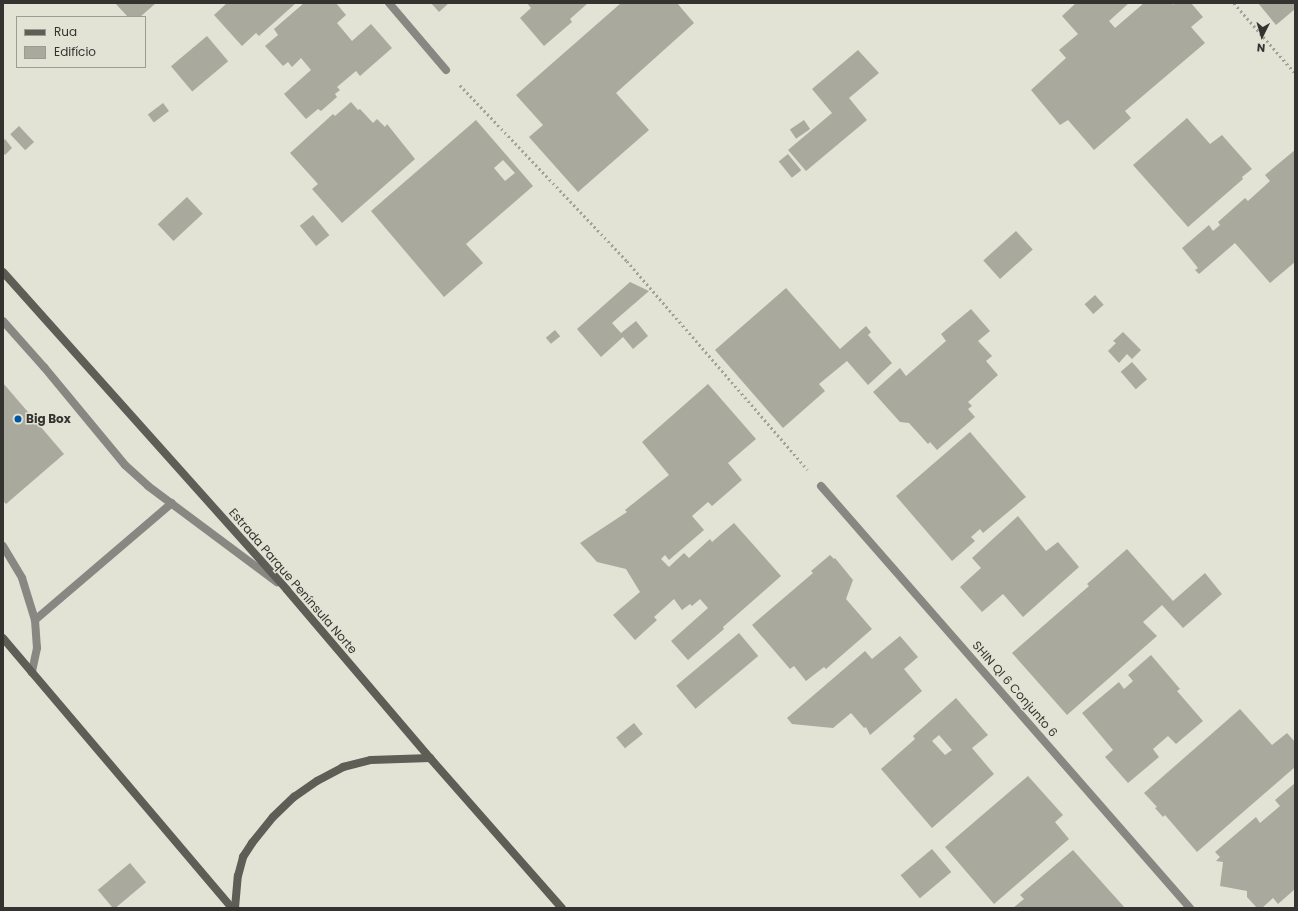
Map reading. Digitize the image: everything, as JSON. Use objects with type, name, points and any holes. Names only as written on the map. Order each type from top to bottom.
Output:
[{"type":"main road","name":"Estrada Parque Península Norte","points":[[3,272],[288,590],[430,758],[562,908]]},
{"type":"main road","points":[[3,638],[233,908]]},
{"type":"main road","points":[[233,908],[238,876],[243,857],[252,842],[269,822],[294,797],[316,781],[344,767],[371,760],[430,758]]},
{"type":"street","points":[[388,3],[446,70]]},
{"type":"street","points":[[3,321],[125,465],[148,486],[288,590]]},
{"type":"street","name":"SHIN QI 6 Conjunto 6","points":[[821,486],[1190,908]]},
{"type":"street","points":[[35,620],[172,503]]},
{"type":"street","points":[[3,546],[22,578],[35,620],[37,648],[32,672]]},
{"type":"path","points":[[1234,3],[1295,73]]},
{"type":"path","points":[[446,70],[626,261],[821,486]]},
{"type":"building","points":[[115,3],[156,3],[141,16],[127,16]]},
{"type":"building","points":[[227,3],[296,3],[259,36],[256,33],[242,46],[214,15]]},
{"type":"building","points":[[304,3],[336,3],[346,15],[337,23],[352,41],[371,24],[392,48],[360,76],[356,71],[337,87],[340,90],[335,94],[337,97],[321,111],[318,109],[306,119],[284,94],[311,70],[301,58],[292,67],[288,62],[283,66],[265,46],[278,35],[274,29]]},
{"type":"building","points":[[431,3],[449,3],[439,12]]},
{"type":"building","points":[[527,3],[588,3],[570,19],[572,22],[544,46],[520,18],[531,8]]},
{"type":"building","points":[[621,3],[677,3],[694,23],[616,93],[649,130],[578,192],[529,137],[543,125],[516,95]]},
{"type":"building","points":[[1076,3],[1129,3],[1109,21],[1115,28],[1144,3],[1172,3],[1173,5],[1175,3],[1191,3],[1203,17],[1191,27],[1205,43],[1125,111],[1131,118],[1094,150],[1068,120],[1060,125],[1031,90],[1066,58],[1059,50],[1078,34],[1062,16]]},
{"type":"building","points":[[1258,3],[1295,3],[1295,9],[1276,25]]},
{"type":"building","points":[[207,36],[228,61],[192,91],[171,66]]},
{"type":"building","points":[[858,50],[879,73],[849,98],[867,120],[806,171],[788,150],[832,113],[812,89]]},
{"type":"building","points":[[351,102],[373,123],[377,119],[385,127],[387,124],[415,159],[342,223],[312,189],[318,184],[290,153],[333,114],[335,116]]},
{"type":"building","points":[[163,103],[169,111],[154,122],[148,114]]},
{"type":"building","points":[[1187,118],[1210,144],[1222,135],[1252,169],[1242,177],[1243,179],[1188,227],[1133,165]]},
{"type":"building","points":[[476,120],[533,186],[466,244],[483,263],[444,297],[371,211]],"holes":[[[503,160],[515,173],[505,181],[494,168]]]},
{"type":"building","points":[[804,120],[810,129],[796,139],[790,130]]},
{"type":"building","points":[[19,126],[34,142],[25,150],[10,134]]},
{"type":"building","points":[[5,139],[12,148],[5,155],[3,152],[3,141]]},
{"type":"building","points":[[1295,150],[1295,262],[1270,283],[1235,243],[1199,274],[1195,270],[1198,268],[1182,248],[1209,225],[1213,231],[1220,225],[1218,222],[1245,198],[1248,201],[1270,181],[1265,175]]},
{"type":"building","points":[[788,154],[801,170],[792,178],[779,162]]},
{"type":"building","points":[[187,197],[203,214],[173,241],[158,224]]},
{"type":"building","points":[[313,215],[329,235],[316,246],[300,226]]},
{"type":"building","points":[[1016,231],[1033,250],[1000,279],[983,260]]},
{"type":"building","points":[[630,282],[649,291],[612,323],[621,333],[636,321],[648,336],[633,349],[623,337],[601,357],[577,329]]},
{"type":"building","points":[[786,288],[840,349],[866,326],[871,332],[868,335],[892,363],[868,385],[847,361],[819,384],[825,391],[783,428],[715,350]]},
{"type":"building","points":[[1095,295],[1104,305],[1093,314],[1085,304]]},
{"type":"building","points":[[971,309],[990,331],[978,341],[992,356],[986,361],[998,375],[968,402],[972,406],[968,409],[975,417],[937,450],[930,442],[928,444],[909,423],[900,422],[873,392],[900,368],[906,376],[946,341],[941,334]]},
{"type":"building","points":[[555,330],[560,336],[551,344],[546,338]]},
{"type":"building","points":[[1123,332],[1141,350],[1132,359],[1127,354],[1119,363],[1108,351],[1116,343],[1113,341]]},
{"type":"building","points":[[1132,362],[1147,379],[1136,389],[1121,372]]},
{"type":"building","name":"Big Box","points":[[3,383],[64,454],[6,504],[3,501]]},
{"type":"building","points":[[708,384],[756,439],[728,463],[742,480],[712,506],[708,502],[692,516],[704,530],[669,560],[665,555],[661,559],[669,567],[684,553],[689,558],[710,539],[712,542],[734,523],[781,576],[688,660],[671,641],[708,608],[700,599],[692,606],[690,604],[682,610],[674,599],[654,617],[657,620],[635,640],[613,615],[640,592],[626,569],[597,562],[580,543],[627,512],[625,510],[669,475],[642,442]]},
{"type":"building","points":[[970,432],[1026,497],[983,533],[980,529],[971,537],[975,541],[952,561],[896,496]]},
{"type":"building","points":[[1018,516],[1046,551],[1058,542],[1079,567],[1023,617],[1003,594],[982,612],[960,587],[981,568],[972,558]]},
{"type":"building","points":[[1127,549],[1173,601],[1205,573],[1222,594],[1183,628],[1162,605],[1143,622],[1157,636],[1067,715],[1012,653],[1089,586],[1087,584]]},
{"type":"building","points":[[830,555],[834,559],[835,558],[853,580],[846,599],[872,629],[826,669],[824,667],[806,681],[794,666],[790,669],[752,625],[813,573],[811,571]]},
{"type":"building","points":[[739,633],[758,656],[695,709],[676,686]]},
{"type":"building","points":[[900,636],[918,657],[904,669],[922,691],[870,735],[866,727],[864,728],[851,713],[833,728],[792,724],[787,718],[865,651],[872,659]]},
{"type":"building","points":[[1151,655],[1180,689],[1177,691],[1203,721],[1176,744],[1168,736],[1153,749],[1159,757],[1128,783],[1105,757],[1113,750],[1082,713],[1119,682],[1124,689],[1133,681],[1128,675]]},
{"type":"building","points":[[956,698],[988,735],[972,748],[994,774],[932,828],[881,769],[915,739],[913,736]],"holes":[[[939,735],[952,750],[945,755],[932,741]]]},
{"type":"building","points":[[1240,709],[1272,745],[1287,733],[1295,742],[1295,767],[1197,852],[1165,815],[1163,817],[1155,808],[1157,807],[1144,793]]},
{"type":"building","points":[[634,723],[643,734],[625,748],[616,737]]},
{"type":"building","points":[[1028,776],[1063,815],[1055,822],[1069,839],[994,904],[945,847]]},
{"type":"building","points":[[1295,783],[1295,889],[1278,904],[1273,898],[1262,908],[1257,908],[1247,897],[1247,891],[1220,886],[1223,862],[1216,861],[1220,857],[1215,852],[1256,817],[1260,823],[1280,806],[1275,800]]},
{"type":"building","points":[[932,849],[951,872],[920,898],[901,875]]},
{"type":"building","points":[[1073,850],[1125,908],[1013,908],[1024,899],[1020,895]]},
{"type":"building","points":[[130,863],[146,882],[115,908],[113,908],[98,890]]},
{"type":"place","name":"Big Box","points":[[18,419]]}]
